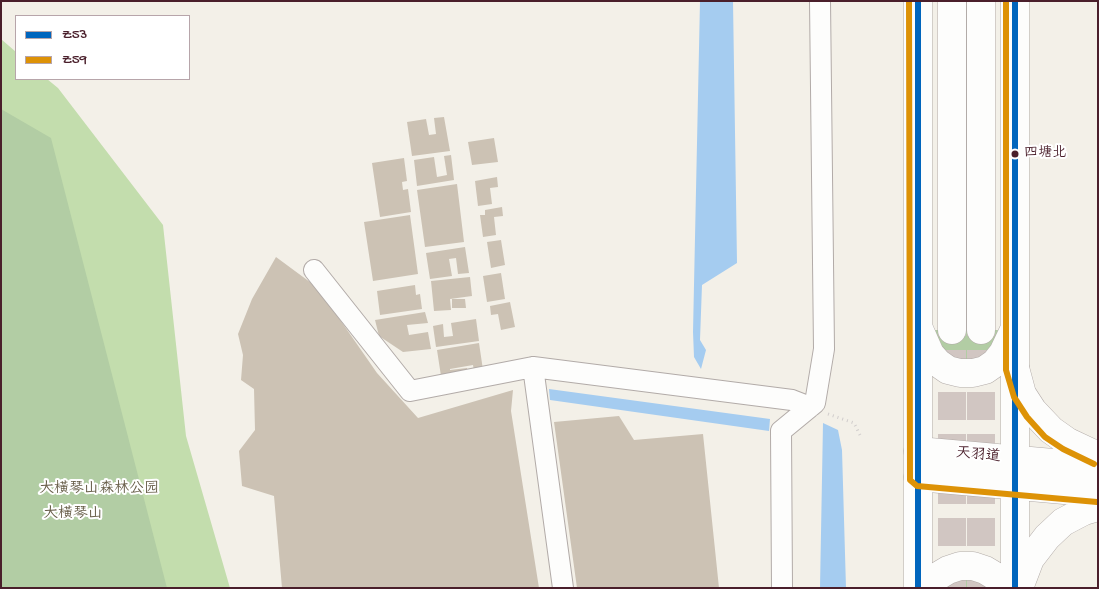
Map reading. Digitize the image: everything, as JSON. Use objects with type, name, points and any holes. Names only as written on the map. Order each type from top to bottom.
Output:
[{"type":"main road","points":[[918,1],[918,588]]},
{"type":"main road","points":[[952,1],[952,330]]},
{"type":"main road","points":[[981,1],[981,330]]},
{"type":"main road","points":[[1015,1],[1015,588]]},
{"type":"main road","points":[[918,328],[930,354],[938,363],[948,370],[960,373],[985,370],[995,363],[1003,353],[1015,328]]},
{"type":"main road","points":[[1015,368],[1022,394],[1033,411],[1051,430],[1068,442],[1098,456]]},
{"type":"main road","name":"天羽道","points":[[918,464],[1015,473],[1098,493]]},
{"type":"main road","name":"天羽道","points":[[1015,473],[1098,467]]},
{"type":"main road","points":[[1019,588],[1030,559],[1047,537],[1064,522],[1084,511],[1098,507]]},
{"type":"main road","points":[[929,588],[938,576],[948,570],[960,566],[973,566],[995,576],[1004,588]]},
{"type":"street","points":[[782,588],[781,431],[815,403],[824,349],[820,1]]},
{"type":"street","points":[[314,270],[410,391],[533,367],[792,400],[810,407]]},
{"type":"street","points":[[533,367],[563,588]]},
{"type":"path","points":[[810,407],[854,423],[860,435]]},
{"type":"green space","name":"大横琴山森林公园","points":[[1,39],[15,51],[15,80],[48,80],[58,88],[163,225],[186,436],[230,588],[1,588]]},
{"type":"green space","name":"大橫琴山","points":[[1,109],[51,138],[167,588],[1,588]]},
{"type":"green space","points":[[935,330],[998,330],[993,347],[980,358],[962,361],[946,354],[937,339]]},
{"type":"green space","points":[[971,578],[989,588],[944,588],[953,581]]},
{"type":"water","points":[[700,1],[733,1],[737,263],[702,285],[700,340],[706,350],[701,369],[694,357],[693,332]]},
{"type":"water","points":[[549,389],[770,419],[769,431],[550,400]]},
{"type":"water","points":[[823,423],[838,430],[842,450],[846,588],[820,588]]},
{"type":"building","points":[[444,117],[450,151],[412,156],[407,122],[426,119],[429,135],[436,134],[434,118]]},
{"type":"building","points":[[494,138],[498,162],[472,165],[468,142]]},
{"type":"building","points":[[451,155],[454,180],[417,186],[414,160],[434,157],[437,177],[447,175],[444,156]]},
{"type":"building","points":[[404,158],[407,181],[402,182],[403,190],[408,189],[411,212],[380,217],[372,163]]},
{"type":"building","points":[[497,177],[498,187],[490,188],[492,204],[478,206],[475,181]]},
{"type":"building","points":[[457,184],[464,242],[425,247],[417,190]]},
{"type":"building","points":[[502,207],[503,216],[494,217],[496,235],[483,237],[480,215],[485,215],[485,210]]},
{"type":"building","points":[[410,215],[418,274],[373,281],[364,222]]},
{"type":"building","points":[[501,240],[505,265],[491,268],[487,242]]},
{"type":"building","points":[[465,247],[469,273],[458,274],[456,258],[449,259],[452,276],[430,279],[426,253]]},
{"type":"building","points":[[276,257],[318,288],[377,373],[418,418],[513,390],[511,411],[539,588],[282,588],[274,496],[242,486],[239,451],[255,430],[254,389],[241,380],[243,355],[238,334],[252,299]]},
{"type":"building","points":[[501,273],[505,299],[487,302],[483,276]]},
{"type":"building","points":[[470,277],[472,296],[450,299],[451,310],[434,311],[431,281]]},
{"type":"building","points":[[415,285],[416,295],[420,294],[422,309],[380,315],[377,291]]},
{"type":"building","points":[[452,299],[465,299],[466,308],[452,308]]},
{"type":"building","points":[[510,302],[515,327],[501,330],[498,314],[491,315],[490,306]]},
{"type":"building","points":[[425,312],[428,323],[407,325],[409,335],[428,332],[431,349],[403,352],[379,336],[375,320]]},
{"type":"building","points":[[476,319],[479,341],[436,347],[433,326],[443,324],[444,337],[453,336],[451,323]]},
{"type":"building","points":[[479,343],[483,370],[474,371],[473,365],[450,369],[467,368],[468,376],[441,376],[437,350]]},
{"type":"building","points":[[619,416],[634,440],[703,434],[719,588],[577,588],[554,422]]},
{"type":"tunnel","points":[[952,330],[952,588]]},
{"type":"tunnel","points":[[981,330],[981,588]]},
{"type":"transit line","name":"Z59","points":[[909,1],[910,480],[917,486],[1097,502]]},
{"type":"transit line","name":"Z53","points":[[918,1],[918,588]]},
{"type":"transit line","name":"Z59","points":[[1006,1],[1006,370],[1014,397],[1027,417],[1045,437],[1063,449],[1094,464]]},
{"type":"transit line","name":"Z53","points":[[1015,1],[1015,588]]},
{"type":"place","name":"四塘北","points":[[1015,154]]}]
